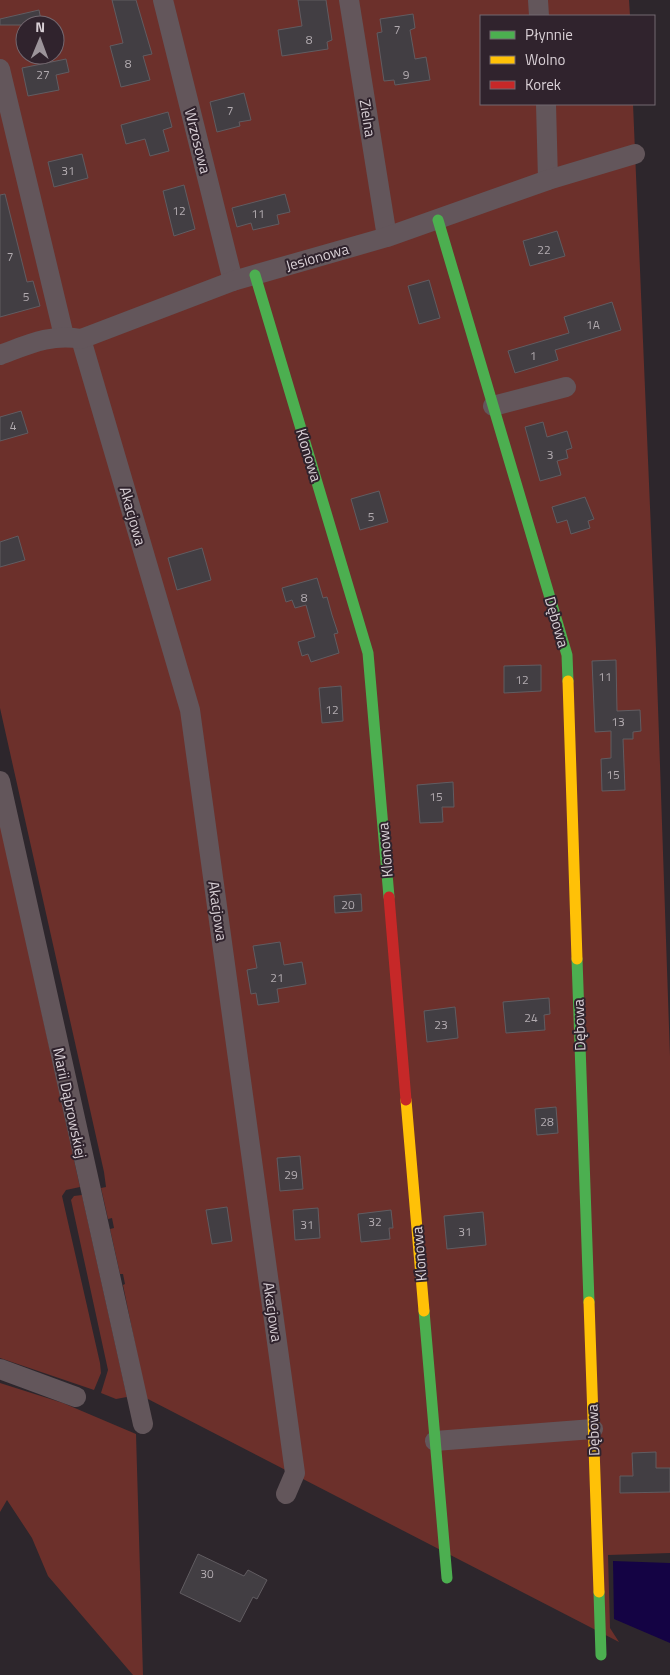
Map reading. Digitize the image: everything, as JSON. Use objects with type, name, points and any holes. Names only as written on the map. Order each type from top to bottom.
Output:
[{"type":"street","name":"Wrzosowa","points":[[163,0],[233,281]]},
{"type":"street","name":"Zielna","points":[[349,0],[387,237]]},
{"type":"street","points":[[538,0],[539,15]]},
{"type":"street","name":"Akacjowa","points":[[0,69],[72,337],[190,710],[295,1473],[286,1494]]},
{"type":"street","points":[[546,105],[548,180]]},
{"type":"street","name":"Jesionowa","points":[[0,355],[34,342],[72,337],[233,281],[387,237],[548,180],[635,154]]},
{"type":"street","name":"Dębowa","points":[[438,220],[567,655],[601,1655]]},
{"type":"street","name":"Klonowa","points":[[255,275],[368,653],[447,1578]]},
{"type":"street","points":[[493,406],[566,387]]},
{"type":"street","name":"Marii Dąbrowskiej","points":[[0,781],[143,1424]]},
{"type":"street","points":[[0,1369],[76,1397]]},
{"type":"street","points":[[435,1441],[593,1429]]},
{"type":"shaded area","points":[[0,0],[629,0],[630,15],[480,15],[480,105],[633,105],[656,649],[670,1056],[670,1553],[608,1555],[610,1628],[619,1642],[146,1398],[123,1285],[125,1284],[123,1274],[120,1274],[110,1229],[114,1228],[112,1218],[108,1219],[101,1188],[106,1187],[0,708]]},
{"type":"shaded area","points":[[0,822],[80,1187],[66,1190],[62,1196],[100,1363],[101,1373],[94,1390],[0,1358]]},
{"type":"shaded area","points":[[82,1195],[127,1397],[116,1399],[101,1393],[108,1370],[71,1200],[74,1196]]},
{"type":"shaded area","points":[[0,1383],[63,1403],[136,1434],[143,1675],[133,1675],[48,1576],[32,1538],[7,1500],[0,1512]]},
{"type":"shaded area","points":[[613,1561],[670,1563],[670,1643],[614,1619]]},
{"type":"building","points":[[112,0],[136,0],[152,54],[143,56],[150,80],[121,87],[110,46],[123,43]]},
{"type":"building","points":[[298,0],[326,0],[332,40],[327,42],[328,49],[282,56],[278,30],[302,26]]},
{"type":"building","points":[[39,10],[40,15],[17,15]]},
{"type":"building","points":[[413,14],[415,28],[410,30],[415,59],[426,57],[430,80],[395,85],[394,80],[384,81],[377,33],[382,32],[380,19]]},
{"type":"building","points":[[15,16],[15,25],[0,25],[0,19]]},
{"type":"building","points":[[65,59],[69,72],[56,75],[59,90],[28,96],[22,68],[37,65],[65,65]]},
{"type":"building","points":[[244,93],[251,120],[239,122],[240,126],[217,132],[210,102]]},
{"type":"building","points":[[168,112],[172,127],[163,130],[169,151],[150,156],[145,139],[126,144],[121,125]]},
{"type":"building","points":[[82,154],[88,178],[54,187],[48,162]]},
{"type":"building","points":[[184,185],[195,229],[174,236],[163,191]]},
{"type":"building","points":[[5,194],[27,282],[33,281],[40,306],[0,317],[0,195]]},
{"type":"building","points":[[285,194],[290,212],[277,215],[279,224],[253,230],[251,223],[237,227],[232,208]]},
{"type":"building","points":[[557,231],[565,256],[530,266],[523,241]]},
{"type":"building","points":[[429,280],[440,318],[419,324],[408,286]]},
{"type":"building","points":[[612,302],[621,330],[555,350],[558,360],[515,373],[508,351],[569,333],[564,317]]},
{"type":"building","points":[[21,411],[28,433],[0,441],[0,417]]},
{"type":"building","points":[[543,422],[547,437],[567,431],[572,448],[566,450],[568,458],[557,461],[561,475],[540,481],[525,427]]},
{"type":"building","points":[[379,491],[388,522],[360,530],[351,499]]},
{"type":"building","points":[[585,497],[594,519],[588,521],[590,528],[571,534],[567,520],[557,523],[552,507]]},
{"type":"building","points":[[18,536],[25,560],[0,567],[0,542]]},
{"type":"building","points":[[202,548],[211,580],[177,590],[168,558]]},
{"type":"building","points":[[317,578],[323,598],[327,597],[338,633],[334,634],[339,653],[311,662],[308,654],[302,656],[298,642],[315,637],[306,605],[295,608],[292,600],[286,602],[282,588]]},
{"type":"building","points":[[616,660],[617,711],[640,710],[641,731],[633,732],[633,739],[623,739],[625,790],[602,791],[601,759],[611,758],[611,731],[595,732],[592,661]]},
{"type":"building","points":[[541,665],[541,691],[504,693],[504,666]]},
{"type":"building","points":[[341,686],[343,721],[322,723],[319,688]]},
{"type":"building","points":[[453,782],[454,807],[442,807],[443,822],[420,823],[417,785]]},
{"type":"building","points":[[361,894],[362,911],[335,913],[334,896]]},
{"type":"building","points":[[280,942],[284,965],[302,962],[306,984],[277,989],[279,1002],[258,1005],[256,993],[251,994],[247,970],[257,968],[253,946]]},
{"type":"building","points":[[549,998],[550,1014],[544,1015],[545,1030],[506,1033],[503,1002]]},
{"type":"building","points":[[455,1007],[458,1038],[427,1042],[424,1011]]},
{"type":"building","points":[[556,1107],[558,1133],[537,1135],[535,1109]]},
{"type":"building","points":[[300,1156],[303,1189],[280,1191],[277,1158]]},
{"type":"building","points":[[227,1207],[232,1241],[212,1244],[206,1210]]},
{"type":"building","points":[[318,1208],[320,1238],[295,1240],[293,1210]]},
{"type":"building","points":[[391,1210],[393,1228],[389,1228],[390,1239],[361,1242],[358,1214]]},
{"type":"building","points":[[483,1212],[486,1245],[447,1249],[444,1216]]},
{"type":"building","points":[[656,1452],[656,1468],[670,1468],[670,1492],[620,1493],[620,1476],[633,1476],[632,1453]]},
{"type":"building","points":[[198,1554],[244,1576],[248,1570],[267,1580],[257,1599],[253,1597],[240,1622],[180,1593]]},
{"type":"traffic: fast","points":[[438,220],[567,655],[568,681]]},
{"type":"traffic: fast","points":[[255,275],[368,653],[389,897]]},
{"type":"traffic: fast","points":[[577,959],[589,1302]]},
{"type":"traffic: fast","points":[[424,1311],[447,1578]]},
{"type":"traffic: fast","points":[[599,1592],[601,1655]]},
{"type":"traffic: slow","points":[[568,681],[577,959]]},
{"type":"traffic: slow","points":[[406,1100],[424,1311]]},
{"type":"traffic: slow","points":[[589,1302],[599,1592]]},
{"type":"traffic: jam","points":[[389,897],[406,1100]]}]
